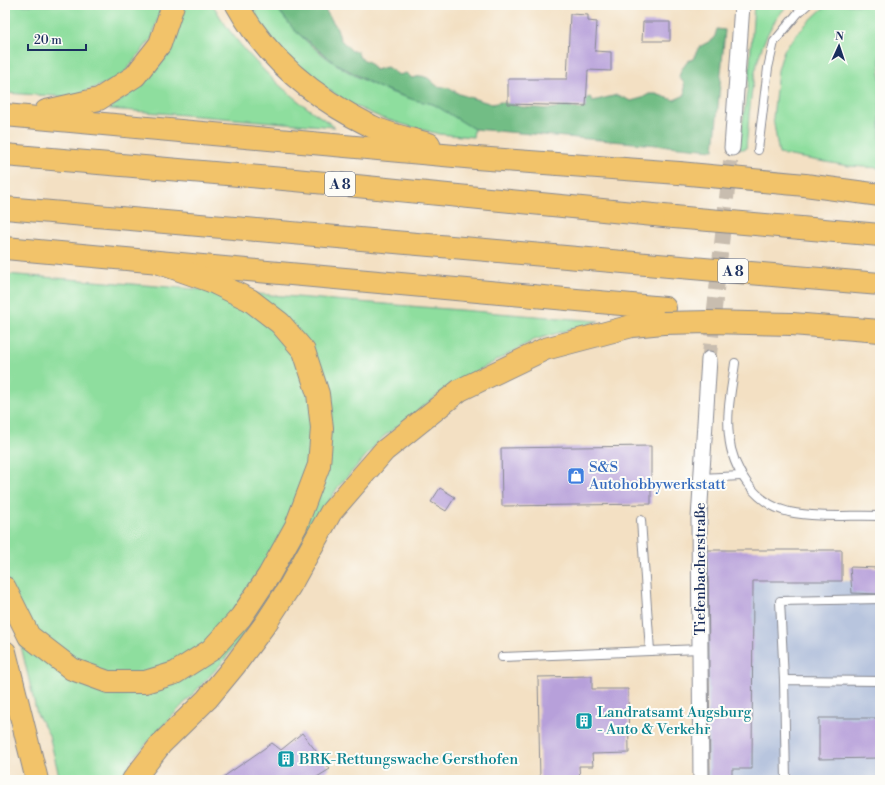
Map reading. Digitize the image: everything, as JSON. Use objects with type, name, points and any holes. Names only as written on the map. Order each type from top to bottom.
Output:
[{"type":"highway","points":[[5,115],[49,110],[78,105],[99,99],[135,76],[160,44],[173,5]]},
{"type":"highway","points":[[237,5],[250,28],[285,68],[324,99],[372,126],[476,158]]},
{"type":"highway","points":[[5,115],[476,158],[679,173],[805,185],[880,195]]},
{"type":"highway","name":"A 8","points":[[5,155],[295,180],[674,217],[880,235]]},
{"type":"highway","name":"A 8","points":[[5,208],[880,284]]},
{"type":"highway","points":[[5,248],[157,262],[664,316],[792,324],[880,332]]},
{"type":"highway","points":[[5,588],[29,636],[72,669],[108,682],[145,682],[175,674],[210,650],[241,617],[269,575],[296,526],[319,465],[322,428],[318,394],[304,351],[280,323],[250,300],[211,281],[157,262]]},
{"type":"highway","points":[[133,780],[161,744],[207,699],[235,665],[266,624],[290,586],[331,512],[384,450],[460,390],[546,349],[664,316]]},
{"type":"highway","points":[[5,652],[37,780]]},
{"type":"street","points":[[732,148],[742,5]]},
{"type":"street","name":"Tiefenbacherstraße","points":[[701,780],[699,519],[709,359]]},
{"type":"lane","points":[[758,150],[768,68],[774,42],[798,13],[807,5]]},
{"type":"lane","points":[[735,363],[728,414],[729,436],[733,456],[741,476],[754,492],[770,505],[789,512],[880,516]]},
{"type":"lane","points":[[701,478],[741,476]]},
{"type":"lane","points":[[641,520],[650,651]]},
{"type":"lane","points":[[786,780],[784,680],[780,601],[880,599]]},
{"type":"lane","points":[[502,656],[700,649]]},
{"type":"lane","points":[[784,680],[880,681]]},
{"type":"shaded area","points":[[707,550],[842,550],[842,581],[851,581],[852,568],[879,568],[880,780],[707,780]]},
{"type":"green space","points":[[5,5],[162,5],[152,38],[120,78],[71,97],[5,93]]},
{"type":"green space","points":[[182,5],[213,5],[238,42],[259,65],[297,100],[335,127],[109,109],[138,87],[164,60],[176,34]]},
{"type":"green space","points":[[242,5],[275,5],[299,34],[328,59],[361,79],[378,87],[401,96],[435,105],[474,129],[473,137],[439,134],[405,125],[382,118],[348,103],[291,63]]},
{"type":"green space","points":[[275,5],[322,5],[337,28],[340,39],[352,51],[357,51],[360,58],[369,62],[375,70],[387,67],[399,75],[406,73],[412,78],[422,76],[428,78],[437,86],[450,88],[459,94],[492,104],[501,102],[522,107],[549,109],[567,106],[580,109],[585,108],[587,98],[590,97],[593,101],[617,95],[631,101],[649,94],[656,94],[674,100],[685,95],[684,83],[679,77],[681,70],[688,61],[693,59],[699,47],[714,39],[717,29],[725,30],[714,150],[474,129],[433,104],[414,100],[378,87],[335,63],[294,30]]},
{"type":"green space","points":[[754,5],[788,5],[776,20],[767,36],[760,54],[755,72],[749,111],[746,149],[739,149],[749,77]]},
{"type":"green space","points":[[830,5],[880,5],[880,168],[849,166],[779,154],[773,118],[778,70],[784,50],[805,25],[822,9]]},
{"type":"green space","points":[[5,274],[599,321],[534,340],[450,386],[383,437],[338,487],[252,623],[221,664],[134,757],[120,780],[60,780],[49,735],[37,714],[5,578]]},
{"type":"building","points":[[570,14],[588,15],[588,21],[597,22],[595,51],[611,52],[611,71],[588,70],[586,106],[508,104],[508,79],[567,79]]},
{"type":"building","points":[[643,22],[670,22],[670,41],[642,41]]},
{"type":"building","name":"S&S Autohobbywerkstatt","points":[[651,446],[651,504],[502,506],[501,448]]},
{"type":"building","points":[[440,488],[455,497],[446,511],[431,502]]},
{"type":"building","points":[[708,550],[842,550],[842,581],[753,581],[752,769],[732,769],[732,780],[710,780]]},
{"type":"building","points":[[850,567],[879,568],[879,594],[852,593]]},
{"type":"building","name":"Landratsamt Augsburg - Auto & Verkehr","points":[[592,676],[592,689],[628,689],[629,753],[592,754],[593,766],[579,766],[580,780],[540,780],[538,677]]},
{"type":"building","points":[[819,718],[880,718],[880,758],[819,759]]},
{"type":"building","name":"BRK-Rettungswache Gersthofen","points":[[302,733],[330,769],[312,780],[219,780],[272,743],[281,750]]},
{"type":"tunnel","points":[[709,359],[732,148]]},
{"type":"place","name":"S&S Autohobbywerkstatt","points":[[576,476]]},
{"type":"place","name":"Landratsamt Augsburg - Auto & Verkehr","points":[[584,721]]},
{"type":"place","name":"BRK-Rettungswache Gersthofen","points":[[286,759]]}]
